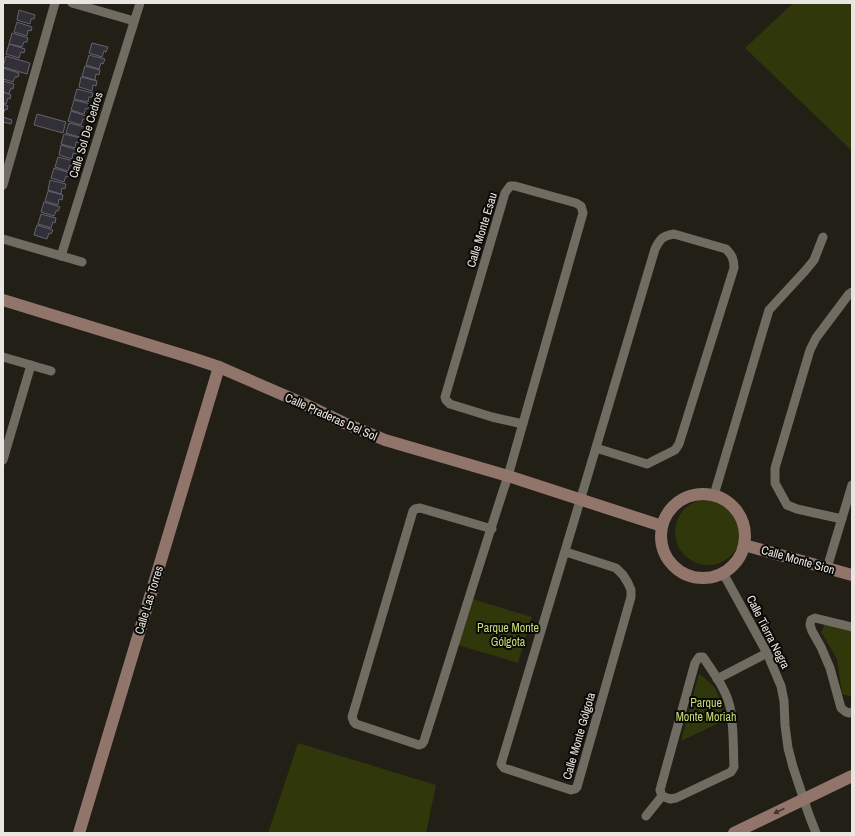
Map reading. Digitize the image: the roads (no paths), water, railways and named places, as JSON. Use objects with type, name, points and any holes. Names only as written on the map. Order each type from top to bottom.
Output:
[{"type":"street","points":[[3,185],[55,3]]},
{"type":"street","points":[[72,3],[134,21]]},
{"type":"street","name":"Calle Sol De Cedros","points":[[61,256],[140,3]]},
{"type":"street","name":"Calle Monte Esau","points":[[492,530],[420,508],[415,509],[352,717],[356,724],[419,745],[424,741],[492,530],[523,424],[583,213],[581,206],[576,203],[515,186],[510,186],[505,193],[445,397],[450,404],[492,417],[523,424]]},
{"type":"street","name":"Calle Monte Gólgota","points":[[566,552],[616,568],[623,575],[631,590],[631,597],[577,787],[571,790],[504,768],[501,764],[566,552],[581,499],[596,448],[655,249],[660,240],[665,236],[674,234],[726,249],[732,254],[734,268],[679,444],[675,450],[647,464],[596,448]]},
{"type":"street","points":[[714,495],[769,310],[814,260],[823,237]]},
{"type":"street","points":[[3,239],[82,262]]},
{"type":"street","points":[[842,519],[797,509],[787,505],[775,483],[775,468],[810,350],[816,338],[852,292]]},
{"type":"street","name":"Calle Praderas Del Sol","points":[[3,300],[192,358],[302,403],[385,440],[508,476],[662,526]]},
{"type":"street","points":[[3,357],[51,371]]},
{"type":"street","points":[[3,460],[31,365]]},
{"type":"street","name":"Calle Las Torres","points":[[79,833],[219,368]]},
{"type":"street","points":[[827,568],[852,484]]},
{"type":"street","points":[[703,494],[714,495],[729,502],[739,513],[744,525],[744,545],[742,553],[734,565],[723,573],[709,577],[696,577],[682,572],[672,564],[665,552],[661,539],[662,526],[668,513],[677,503],[689,496],[703,494]]},
{"type":"street","name":"Calle Monte Sion","points":[[744,545],[852,575]]},
{"type":"street","name":"Calle Tierra Negra","points":[[723,573],[767,653],[781,686],[784,701],[784,725],[788,748],[816,833]]},
{"type":"street","points":[[852,628],[815,618],[811,620],[810,625],[822,647],[830,668],[841,708],[846,712],[852,712]]},
{"type":"street","points":[[717,679],[767,653]]},
{"type":"street","points":[[699,657],[703,657],[717,679],[730,706],[734,769],[731,772],[676,798],[670,799],[662,796],[660,790],[695,663],[699,657]]},
{"type":"street","points":[[734,833],[852,776]]},
{"type":"street","points":[[646,816],[662,796]]},
{"type":"park label","name":"Parque Monte Gólgota","points":[[508,635]]},
{"type":"park label","name":"Parque Monte Moriah","points":[[706,710]]}]
